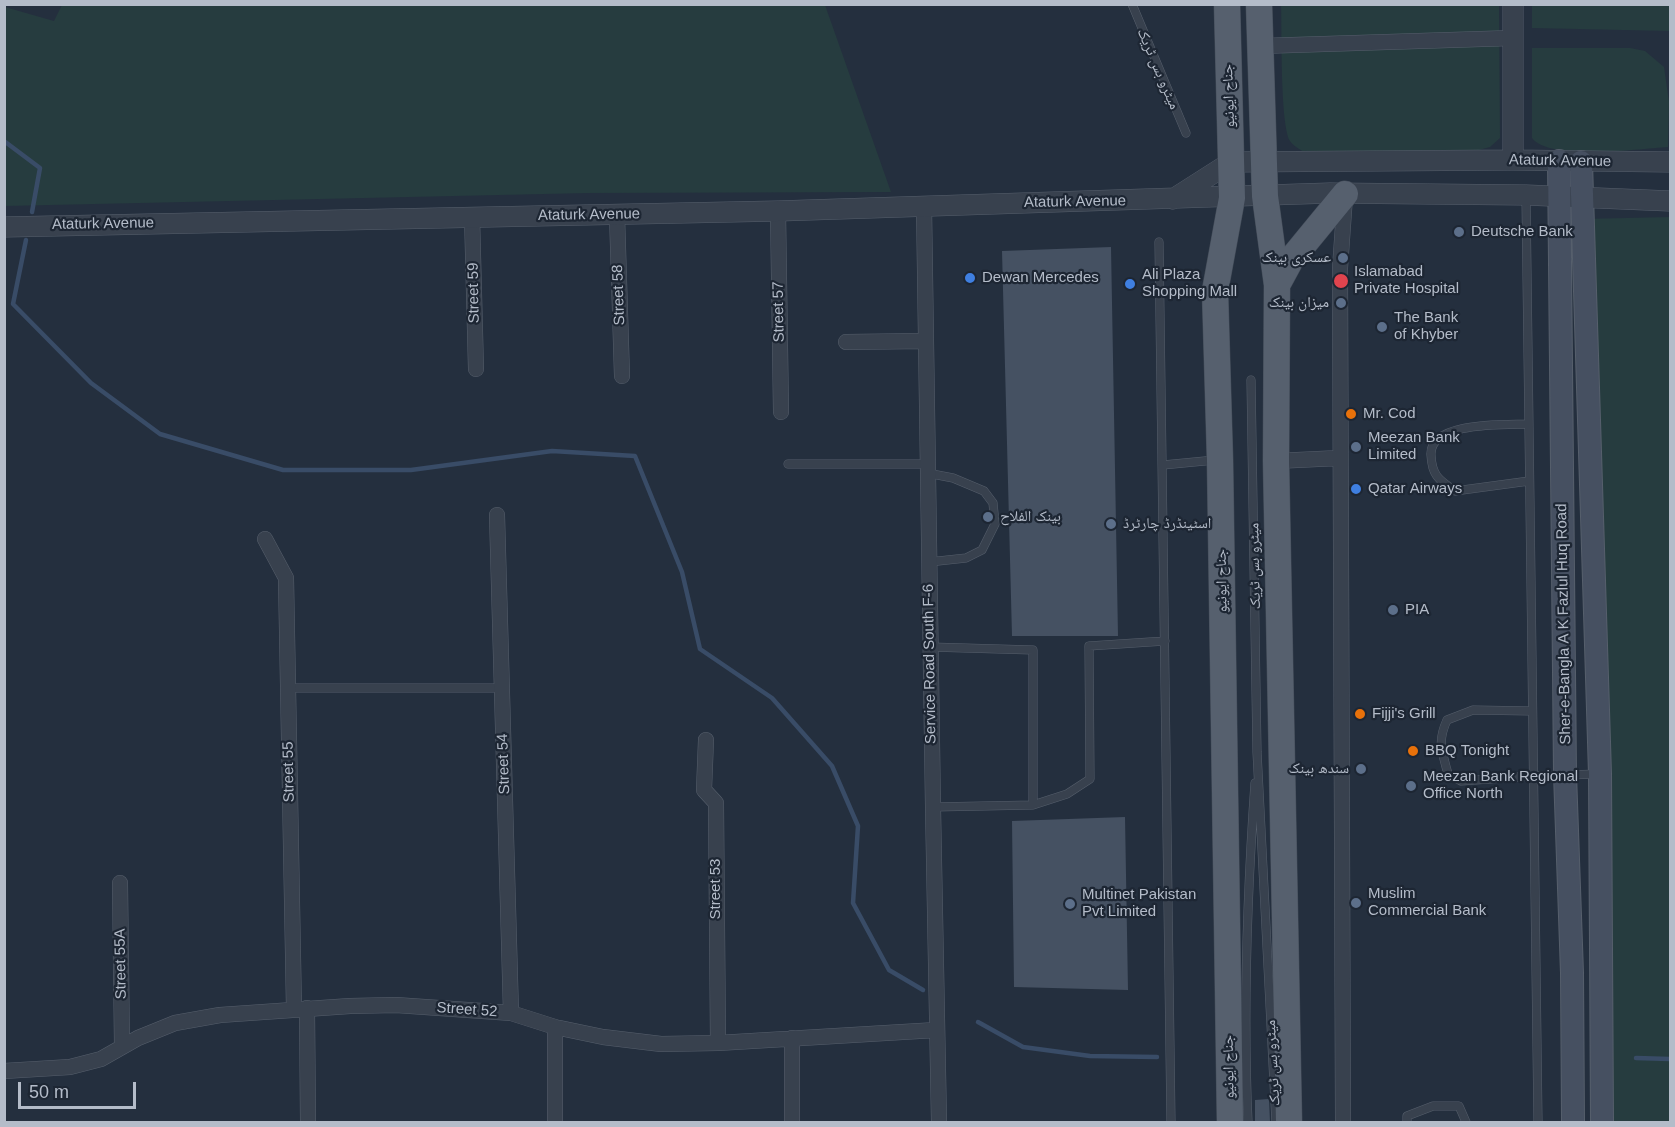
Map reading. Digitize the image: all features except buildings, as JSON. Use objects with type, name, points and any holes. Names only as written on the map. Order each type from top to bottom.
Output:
[{"type":"main road","name":"جناح ایونیو","points":[[1227,4],[1232,198],[1215,291],[1220,460],[1230,1122]]},
{"type":"main road","points":[[1259,4],[1265,196],[1276,285],[1276,461],[1288,1122]]},
{"type":"main road","name":"Sher-e-Bangla A K Fazlul Huq Road","points":[[1570,161],[1600,774],[1602,1122]]},
{"type":"main road","points":[[1276,285],[1297,252],[1345,194]]},
{"type":"main road","name":"Sher-e-Bangla A K Fazlul Huq Road","points":[[1571,198],[1566,774],[1572,973],[1573,1122]]},
{"type":"street","points":[[1512,4],[1513,160]]},
{"type":"street","points":[[1261,46],[1513,38]]},
{"type":"street","name":"Ataturk Avenue","points":[[1231,162],[1513,160],[1671,162]]},
{"type":"street","points":[[1173,199],[1231,162]]},
{"type":"street","name":"Ataturk Avenue","points":[[4,227],[472,216],[616,215],[1345,194],[1526,195],[1671,201]]},
{"type":"street","points":[[1343,1122],[1340,268],[1345,194]]},
{"type":"street","name":"Service Road South F-6","points":[[924,206],[939,1122]]},
{"type":"street","name":"Street 57","points":[[778,211],[781,412]]},
{"type":"street","name":"Street 58","points":[[616,215],[622,376]]},
{"type":"street","name":"Street 59","points":[[472,216],[476,369]]},
{"type":"street","points":[[846,342],[925,341]]},
{"type":"street","points":[[1276,461],[1340,458]]},
{"type":"street","name":"Street 54","points":[[497,515],[512,1013]]},
{"type":"street","name":"Street 55","points":[[265,539],[286,578],[288,688],[308,1122]]},
{"type":"street","name":"Street 53","points":[[705,740],[704,790],[716,803],[718,1043]]},
{"type":"street","name":"Street 55A","points":[[120,883],[122,1046]]},
{"type":"street","name":"Street 52","points":[[4,1071],[70,1067],[100,1059],[122,1046],[175,1023],[220,1015],[301,1009],[396,1005],[512,1013],[555,1027],[603,1037],[661,1044],[718,1043],[936,1030]]},
{"type":"street","points":[[555,1027],[555,1122]]},
{"type":"street","points":[[792,1038],[792,1122]]},
{"type":"lane","name":"میٹرو بس ٹریک","points":[[1132,4],[1186,133]]},
{"type":"lane","points":[[1526,195],[1538,1122]]},
{"type":"lane","points":[[1159,242],[1171,1122]]},
{"type":"lane","name":"میٹرو بس ٹریک","points":[[1251,380],[1257,752],[1276,1122]]},
{"type":"lane","points":[[1528,424],[1485,426],[1449,431],[1430,449],[1432,469],[1438,479],[1455,491],[1529,481]]},
{"type":"lane","points":[[1163,465],[1220,460]]},
{"type":"lane","points":[[788,464],[927,469],[984,491],[993,503],[995,524],[982,550],[966,558],[929,562]]},
{"type":"lane","points":[[933,807],[1034,805],[1067,794],[1090,778],[1089,646],[1165,641]]},
{"type":"lane","points":[[930,647],[1033,650],[1034,805]]},
{"type":"lane","points":[[288,688],[502,688]]},
{"type":"lane","points":[[1532,711],[1473,710],[1447,720],[1441,734],[1442,753],[1448,774],[1461,781],[1600,774]]},
{"type":"lane","name":"میٹرو بس ٹریک","points":[[1248,1122],[1245,1058],[1249,884],[1257,752]]},
{"type":"lane","points":[[1407,1122],[1407,1116],[1433,1106],[1459,1106],[1466,1122]]},
{"type":"green space","points":[[62,5],[825,5],[891,192],[589,193],[5,206],[5,7],[54,21]]},
{"type":"green space","points":[[1281,5],[1499,5],[1500,138],[1490,147],[1475,151],[1309,155],[1290,141],[1287,131],[1282,76]]},
{"type":"green space","points":[[1532,5],[1670,5],[1670,31],[1532,28]]},
{"type":"green space","points":[[1532,48],[1630,48],[1645,51],[1664,67],[1669,102],[1668,147],[1596,152],[1575,151],[1542,145],[1532,138]]},
{"type":"green space","points":[[1670,217],[1670,1122],[1604,1122],[1582,219]]},
{"type":"waterway","points":[[4,141],[40,168],[32,212]]},
{"type":"waterway","points":[[26,240],[13,304],[91,383],[160,434],[283,470],[411,470],[552,451],[635,456],[682,572],[700,649],[772,698],[832,766],[858,826],[853,903],[889,970],[923,990]]},
{"type":"waterway","points":[[978,1022],[1023,1047],[1090,1056],[1157,1057]]},
{"type":"waterway","points":[[1636,1058],[1670,1059]]},
{"type":"place","name":"Deutsche Bank","points":[[1459,232]]},
{"type":"place","name":"عسکری بینک","points":[[1343,258]]},
{"type":"place","name":"Dewan Mercedes","points":[[970,278]]},
{"type":"place","name":"Islamabad Private Hospital","points":[[1341,281]]},
{"type":"place","name":"Ali Plaza Shopping Mall","points":[[1130,284]]},
{"type":"place","name":"میزان بینک","points":[[1341,303]]},
{"type":"place","name":"The Bank of Khyber","points":[[1382,327]]},
{"type":"place","name":"Mr. Cod","points":[[1351,414]]},
{"type":"place","name":"Meezan Bank Limited","points":[[1356,447]]},
{"type":"place","name":"Qatar Airways","points":[[1356,489]]},
{"type":"place","name":"بینک الفلاح","points":[[988,517]]},
{"type":"place","name":"اسٹینڈرڈ چارٹرڈ","points":[[1111,524]]},
{"type":"place","name":"PIA","points":[[1393,610]]},
{"type":"place","name":"Fijji's Grill","points":[[1360,714]]},
{"type":"place","name":"BBQ Tonight","points":[[1413,751]]},
{"type":"place","name":"سندھ بینک","points":[[1361,769]]},
{"type":"place","name":"Meezan Bank Regional Office North","points":[[1411,786]]},
{"type":"place","name":"Muslim Commercial Bank","points":[[1356,903]]},
{"type":"place","name":"Multinet Pakistan Pvt Limited","points":[[1070,904]]}]
